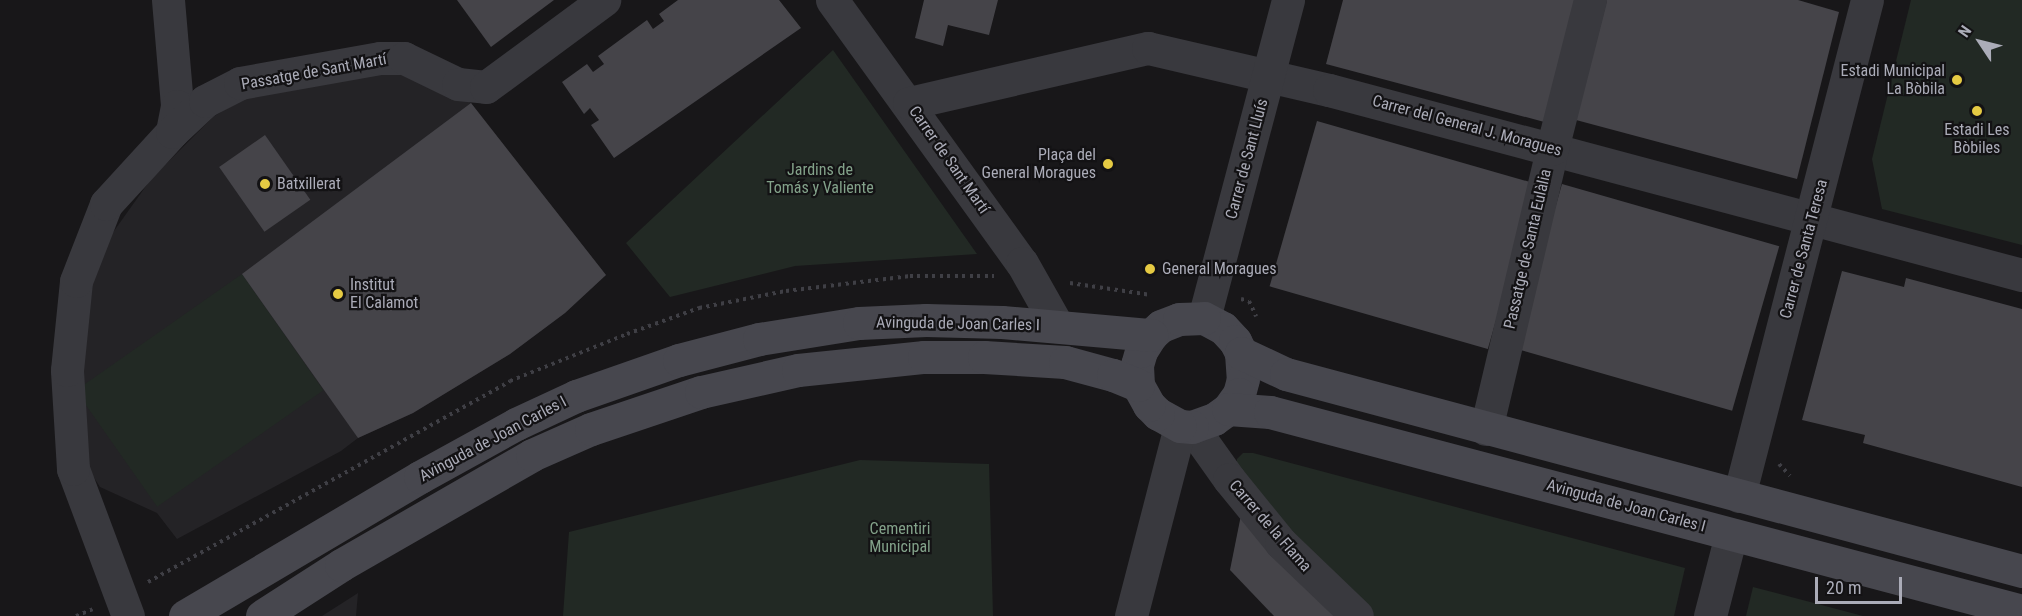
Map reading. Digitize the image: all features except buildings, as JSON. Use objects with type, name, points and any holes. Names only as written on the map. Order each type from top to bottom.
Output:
[{"type":"main road","points":[[1204,318],[1222,328],[1235,341],[1241,353],[1244,379],[1239,394],[1228,409],[1214,419],[1186,426],[1158,414],[1149,405],[1138,385],[1137,365],[1140,351],[1151,335],[1161,326],[1179,319],[1204,318]]},
{"type":"main road","name":"Avinguda de Joan Carles I","points":[[185,616],[420,477],[516,424],[576,396],[637,373],[759,339],[859,323],[926,320],[1057,325],[1151,335]]},
{"type":"main road","points":[[1241,353],[1286,374],[1796,513],[1858,525],[2022,571]]},
{"type":"main road","name":"Avinguda de Joan Carles I","points":[[262,616],[341,565],[532,455],[591,429],[700,392],[798,370],[862,361],[924,357],[984,357],[1065,362],[1113,375],[1138,385]]},
{"type":"main road","name":"Avinguda de Joan Carles I","points":[[1228,409],[1270,412],[2022,611]]},
{"type":"street","points":[[168,0],[177,106],[171,132]]},
{"type":"street","name":"Passatge de Sant Martí","points":[[128,616],[73,469],[67,370],[76,281],[106,204],[171,132],[205,101],[240,83],[380,58],[404,58],[459,84],[486,87],[604,0]]},
{"type":"street","name":"Carrer de Sant Martí","points":[[832,0],[909,103],[1022,263],[1057,325]]},
{"type":"street","name":"Carrer de Sant Lluís","points":[[1204,318],[1288,0]]},
{"type":"street","name":"Passatge de Santa Eulàlia","points":[[1486,429],[1552,149],[1590,0]]},
{"type":"street","name":"Carrer de Santa Teresa","points":[[1738,496],[1867,0]]},
{"type":"street","name":"Carrer del General J. Moragues","points":[[909,103],[1148,48],[1269,75],[2022,276]]},
{"type":"street","points":[[1131,616],[1186,426]]},
{"type":"street","name":"Carrer de la Flama","points":[[1186,426],[1281,543],[1357,616]]},
{"type":"street","points":[[1710,616],[1731,535]]},
{"type":"shaded area","name":"Institut El Calamot","points":[[405,69],[471,103],[606,275],[565,313],[510,354],[413,413],[358,438],[341,451],[177,539],[157,513],[100,487],[84,462],[74,351],[104,245],[151,179],[214,116],[258,91]]},
{"type":"shaded area","points":[[358,593],[356,616],[322,616]]},
{"type":"green space","name":"Estadi Municipal La Bòbila","points":[[1911,0],[2022,0],[2022,245],[1882,209],[1872,159]]},
{"type":"green space","name":"Jardins de Tomás y Valiente","points":[[833,50],[977,254],[795,266],[670,297],[626,243]]},
{"type":"green space","points":[[242,274],[323,390],[157,507],[76,390]]},
{"type":"green space","points":[[1243,453],[1253,453],[1685,568],[1674,616],[1369,616],[1236,472],[1237,459]]},
{"type":"green space","name":"Cementiri Municipal","points":[[860,460],[989,464],[993,616],[563,616],[569,532]]},
{"type":"green space","points":[[1753,587],[1863,616],[1746,616]]},
{"type":"place","name":"Estadi Municipal La Bòbila","points":[[1957,80]]},
{"type":"place","name":"Estadi Les Bòbiles","points":[[1977,111]]},
{"type":"place","name":"Plaça del General Moragues","points":[[1108,164]]},
{"type":"place","name":"Batxillerat","points":[[265,184]]},
{"type":"place","name":"General Moragues","points":[[1150,269]]},
{"type":"place","name":"Institut El Calamot","points":[[338,294]]}]
